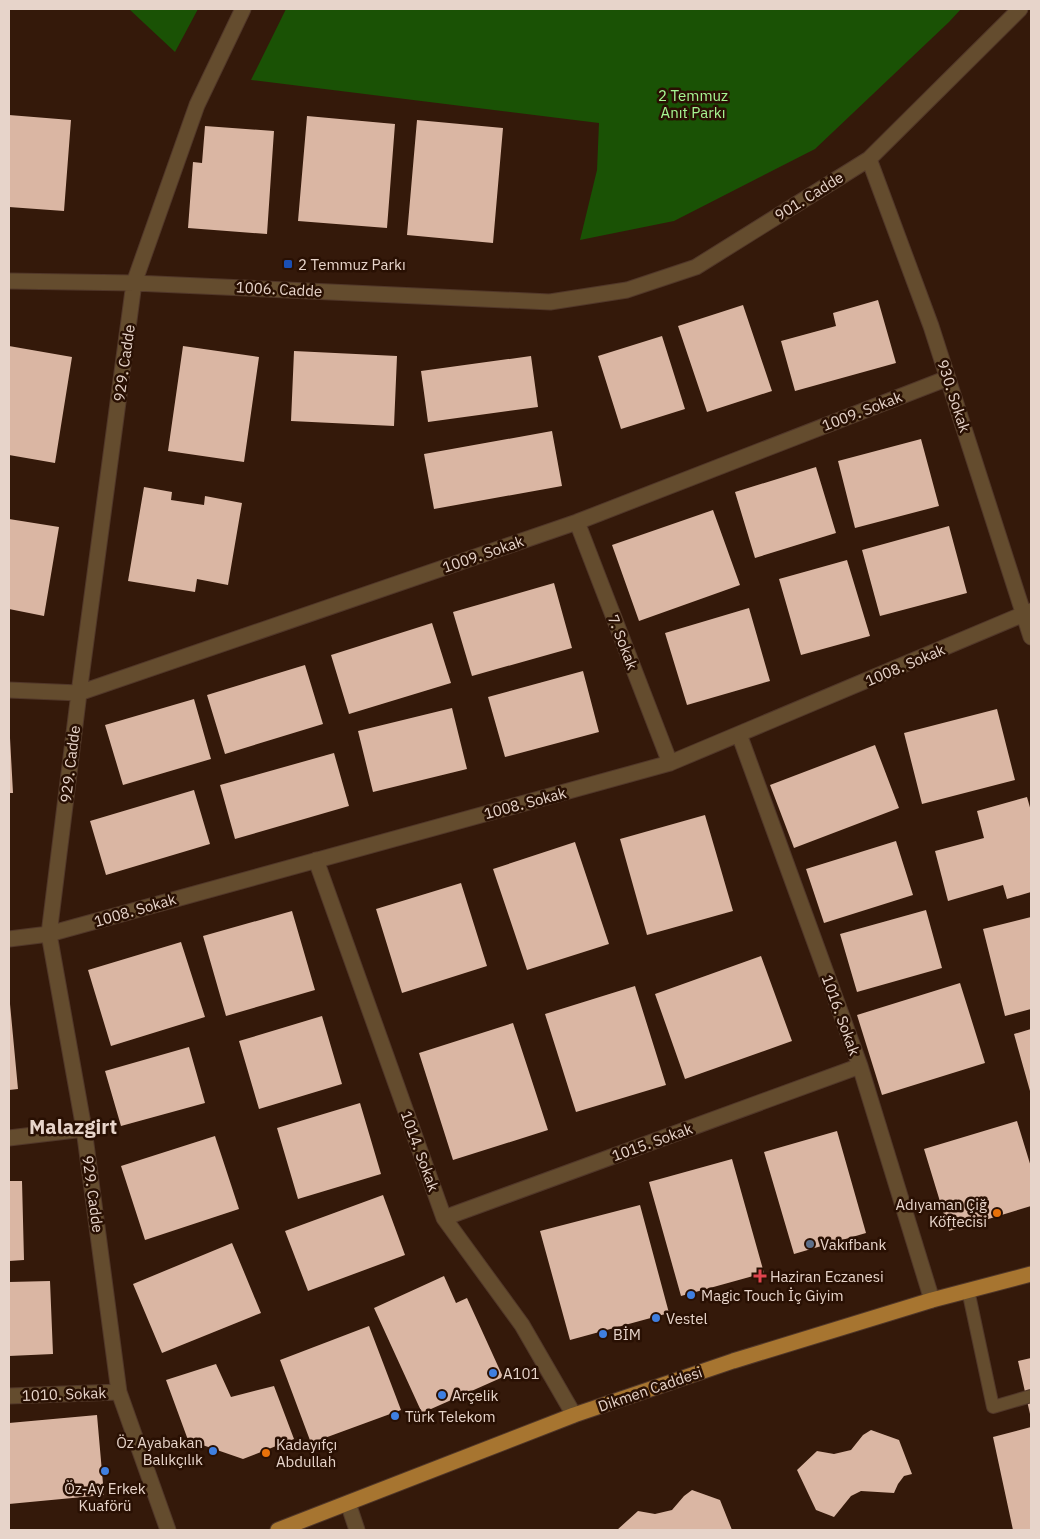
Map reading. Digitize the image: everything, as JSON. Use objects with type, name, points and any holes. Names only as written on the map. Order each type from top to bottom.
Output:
[{"type":"main road","name":"Dikmen Caddesi","points":[[278,1530],[574,1416],[733,1361],[932,1300],[1031,1274]]},
{"type":"street","name":"929. Cadde","points":[[168,1530],[119,1392],[84,1129],[49,934],[78,693],[134,283],[197,105],[243,9]]},
{"type":"street","name":"901. Cadde","points":[[550,302],[627,290],[696,267],[869,159],[1020,9]]},
{"type":"street","name":"930. Sokak","points":[[869,159],[932,326],[1028,613],[1031,637]]},
{"type":"street","name":"1006. Cadde","points":[[9,280],[134,283],[550,302]]},
{"type":"street","name":"1009. Sokak","points":[[9,690],[78,693],[577,522],[948,378]]},
{"type":"street","name":"7. Sokak","points":[[577,522],[670,763]]},
{"type":"street","name":"1008. Sokak","points":[[9,939],[49,934],[670,763],[1028,613]]},
{"type":"street","name":"1016. Sokak","points":[[739,734],[860,1066],[932,1300]]},
{"type":"street","name":"1014. Sokak","points":[[316,860],[444,1218],[522,1325],[574,1416]]},
{"type":"street","name":"1015. Sokak","points":[[444,1218],[860,1066]]},
{"type":"street","points":[[9,1138],[84,1129]]},
{"type":"street","name":"1010. Sokak","points":[[9,1396],[119,1392]]},
{"type":"street","points":[[348,1503],[357,1530]]},
{"type":"lane","points":[[968,1290],[993,1407],[1031,1396]]},
{"type":"green space","points":[[129,9],[198,9],[175,52]]},
{"type":"green space","name":"2 Temmuz Anıt Parkı","points":[[286,9],[961,9],[815,149],[674,221],[580,240],[597,170],[599,123],[251,80]]},
{"type":"building","points":[[9,115],[71,120],[64,211],[9,207]]},
{"type":"building","points":[[307,116],[395,124],[387,228],[298,221]]},
{"type":"building","points":[[417,120],[503,128],[493,243],[407,235]]},
{"type":"building","points":[[205,126],[274,131],[267,234],[188,228],[193,162],[202,163]]},
{"type":"building","points":[[878,300],[896,363],[795,391],[781,341],[836,326],[833,313]]},
{"type":"building","points":[[743,305],[772,391],[707,412],[678,326]]},
{"type":"building","points":[[662,336],[685,409],[621,429],[598,356]]},
{"type":"building","points":[[9,346],[72,357],[55,463],[9,455]]},
{"type":"building","points":[[183,346],[259,357],[244,462],[168,451]]},
{"type":"building","points":[[294,351],[397,356],[394,426],[291,421]]},
{"type":"building","points":[[531,356],[538,407],[428,422],[421,371]]},
{"type":"building","points":[[552,431],[562,486],[434,509],[424,454]]},
{"type":"building","points":[[921,439],[939,506],[855,528],[838,461]]},
{"type":"building","points":[[816,467],[836,533],[755,558],[735,492]]},
{"type":"building","points":[[144,487],[172,492],[171,500],[204,505],[205,496],[242,503],[228,585],[197,579],[195,592],[128,581]]},
{"type":"building","points":[[713,510],[740,585],[639,621],[612,545]]},
{"type":"building","points":[[9,519],[59,527],[44,616],[9,609]]},
{"type":"building","points":[[949,526],[967,593],[880,616],[862,550]]},
{"type":"building","points":[[847,560],[870,636],[801,655],[779,579]]},
{"type":"building","points":[[554,583],[572,648],[472,676],[453,612]]},
{"type":"building","points":[[749,608],[770,681],[687,705],[665,633]]},
{"type":"building","points":[[432,623],[451,683],[349,714],[331,655]]},
{"type":"building","points":[[305,665],[323,724],[225,754],[207,695]]},
{"type":"building","points":[[583,671],[599,732],[505,757],[488,697]]},
{"type":"building","points":[[194,699],[211,759],[123,785],[105,725]]},
{"type":"building","points":[[452,708],[467,769],[373,792],[358,731]]},
{"type":"building","points":[[997,709],[1015,780],[922,804],[904,733]]},
{"type":"building","points":[[10,738],[13,793],[9,793]]},
{"type":"building","points":[[875,745],[899,808],[794,848],[770,785]]},
{"type":"building","points":[[334,753],[349,806],[235,839],[220,785]]},
{"type":"building","points":[[194,790],[210,844],[106,875],[90,821]]},
{"type":"building","points":[[1027,797],[1031,811],[1031,892],[1007,899],[1003,885],[948,901],[935,851],[984,838],[977,811]]},
{"type":"building","points":[[705,815],[733,911],[647,935],[620,839]]},
{"type":"building","points":[[896,841],[913,895],[824,923],[806,869]]},
{"type":"building","points":[[575,842],[609,944],[527,970],[493,869]]},
{"type":"building","points":[[461,883],[487,966],[402,993],[376,909]]},
{"type":"building","points":[[926,910],[942,968],[857,992],[840,934]]},
{"type":"building","points":[[292,911],[315,990],[226,1016],[203,936]]},
{"type":"building","points":[[1031,917],[1031,1009],[1005,1016],[983,929]]},
{"type":"building","points":[[181,942],[205,1017],[111,1046],[88,970]]},
{"type":"building","points":[[761,956],[792,1041],[685,1079],[655,994]]},
{"type":"building","points":[[960,983],[985,1063],[882,1095],[857,1015]]},
{"type":"building","points":[[635,986],[666,1085],[576,1112],[545,1014]]},
{"type":"building","points":[[9,1004],[18,1089],[9,1090]]},
{"type":"building","points":[[322,1016],[342,1084],[259,1109],[239,1041]]},
{"type":"building","points":[[513,1023],[548,1130],[453,1160],[419,1053]]},
{"type":"building","points":[[1031,1029],[1031,1091],[1030,1091],[1014,1034]]},
{"type":"building","points":[[189,1047],[205,1103],[121,1126],[105,1071]]},
{"type":"building","points":[[360,1103],[381,1174],[298,1199],[277,1128]]},
{"type":"building","points":[[1017,1121],[1031,1167],[1031,1206],[949,1231],[924,1149]]},
{"type":"building","points":[[837,1131],[866,1233],[794,1254],[764,1152]]},
{"type":"building","points":[[215,1136],[239,1209],[145,1240],[121,1166]]},
{"type":"building","points":[[732,1159],[764,1273],[681,1296],[649,1182]]},
{"type":"building","points":[[9,1181],[22,1181],[24,1260],[9,1261]]},
{"type":"building","points":[[383,1195],[405,1255],[308,1291],[285,1231]]},
{"type":"building","points":[[640,1205],[669,1313],[570,1340],[540,1231]]},
{"type":"building","points":[[232,1243],[261,1313],[162,1353],[133,1284]]},
{"type":"building","points":[[444,1276],[456,1303],[467,1298],[503,1377],[422,1413],[374,1308]]},
{"type":"building","points":[[50,1281],[53,1354],[9,1356],[9,1282]]},
{"type":"building","points":[[369,1326],[401,1410],[311,1443],[280,1360]]},
{"type":"building","points":[[1031,1358],[1031,1414],[1030,1414],[1018,1361]]},
{"type":"building","points":[[216,1364],[231,1397],[274,1386],[294,1439],[243,1459],[188,1440],[166,1380]]},
{"type":"building","points":[[97,1415],[104,1495],[9,1504],[9,1423]]},
{"type":"building","points":[[1031,1427],[1031,1530],[1013,1530],[993,1437]]},
{"type":"building","points":[[871,1430],[899,1440],[912,1474],[904,1476],[894,1493],[861,1491],[851,1496],[834,1517],[816,1510],[797,1470],[817,1451],[834,1454],[851,1450],[863,1435]]},
{"type":"building","points":[[692,1490],[720,1500],[732,1530],[617,1530],[638,1511],[655,1514],[672,1510]]},
{"type":"place","name":"2 Temmuz Parkı","points":[[288,264]]},
{"type":"place","name":"Adıyaman Çiğ Köftecisi","points":[[997,1213]]},
{"type":"place","name":"Vakıfbank","points":[[810,1244]]},
{"type":"place","name":"Haziran Eczanesi","points":[[760,1276]]},
{"type":"place","name":"Magic Touch İç Giyim","points":[[691,1295]]},
{"type":"place","name":"Vestel","points":[[656,1318]]},
{"type":"place","name":"BİM","points":[[603,1334]]},
{"type":"place","name":"A101","points":[[493,1373]]},
{"type":"place","name":"Arçelik","points":[[442,1395]]},
{"type":"place","name":"Türk Telekom","points":[[395,1416]]},
{"type":"place","name":"Öz Ayabakan Balıkçılık","points":[[213,1451]]},
{"type":"place","name":"Kadayıfçı Abdullah","points":[[266,1453]]},
{"type":"place","name":"Öz-Ay Erkek Kuaförü","points":[[105,1471]]},
{"type":"district","name":"Malazgirt","points":[[73,1126]]}]
